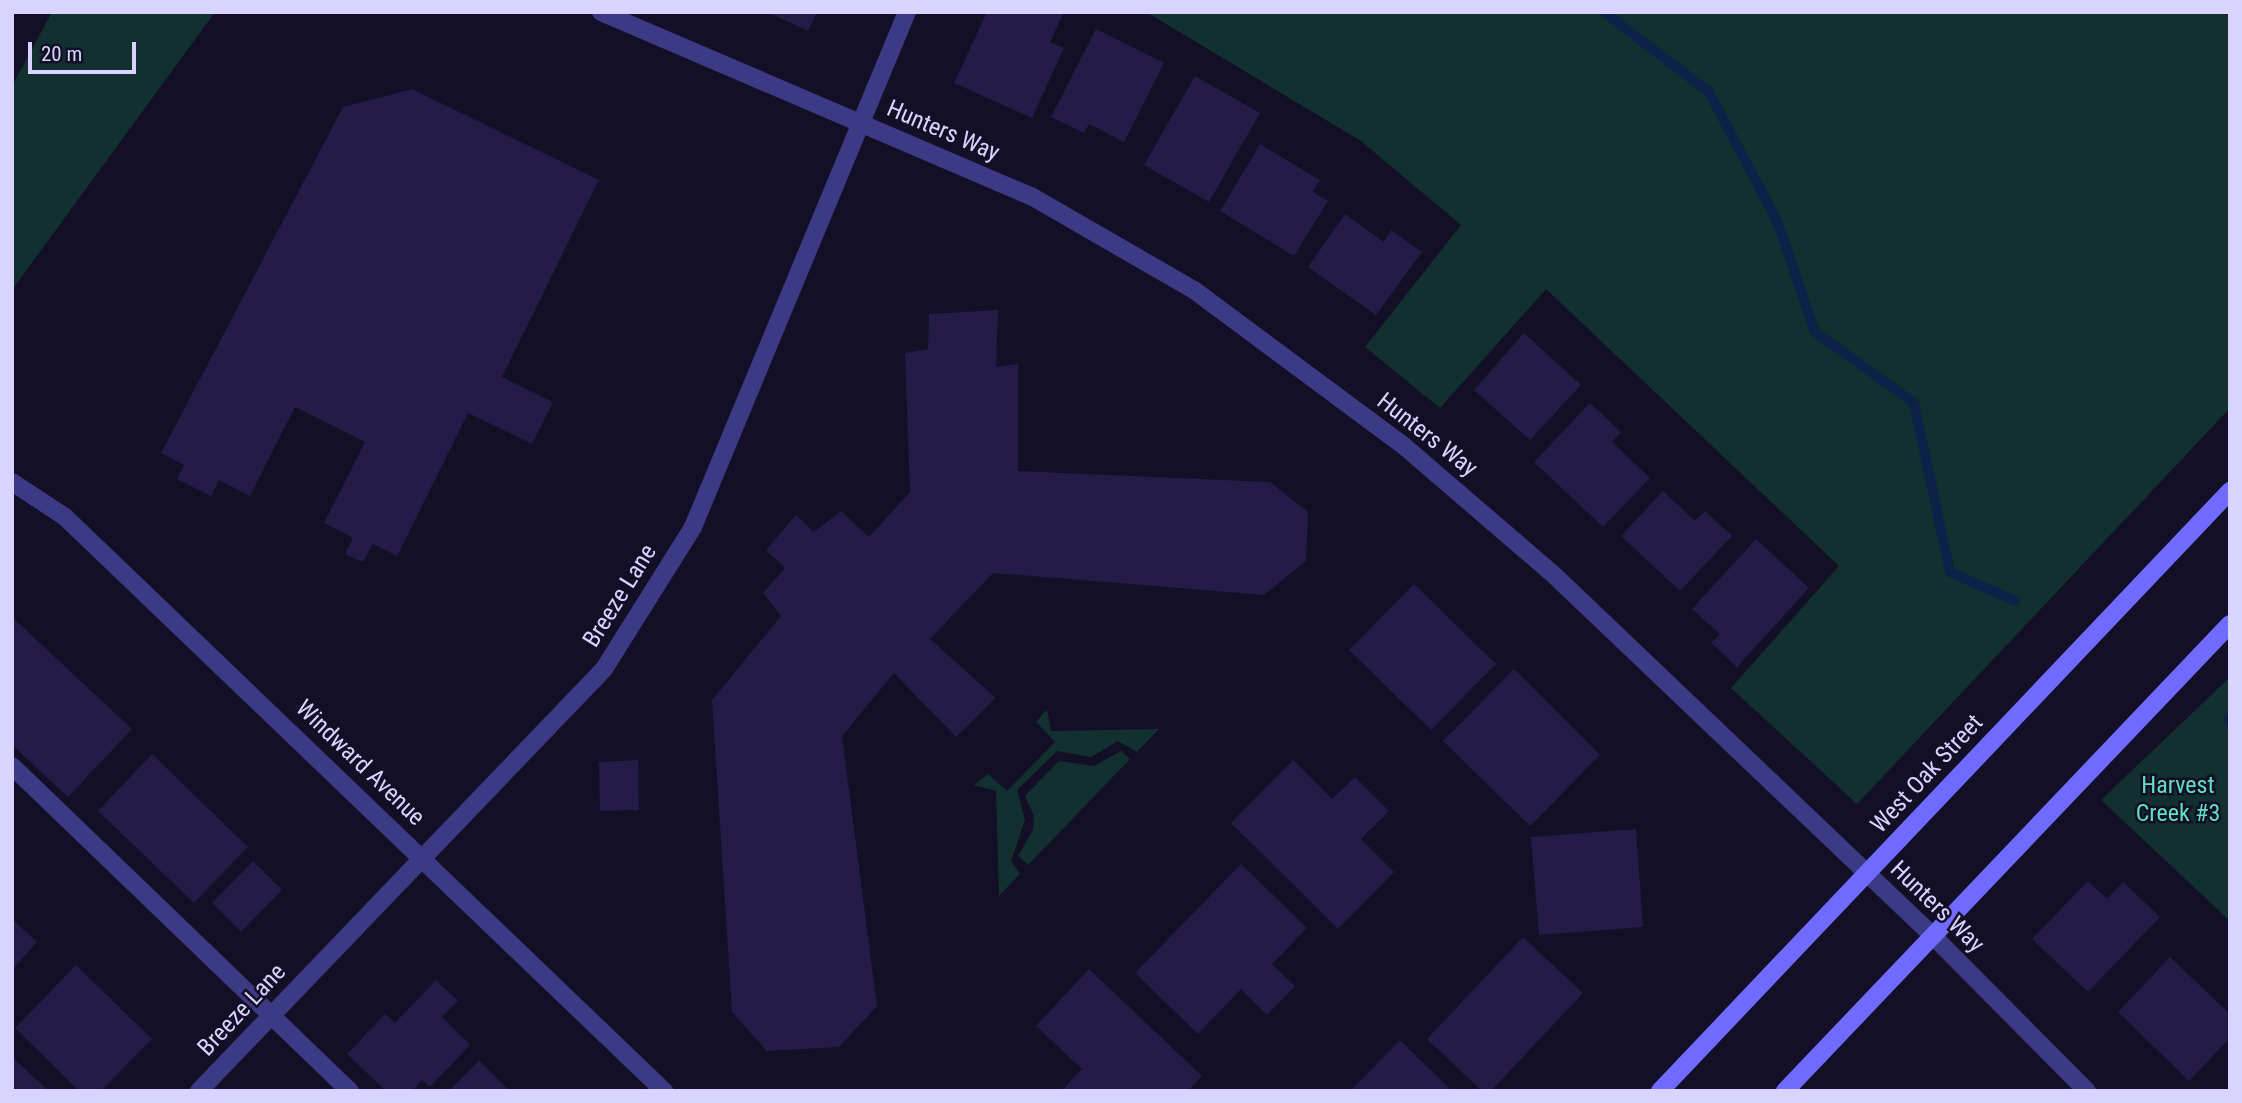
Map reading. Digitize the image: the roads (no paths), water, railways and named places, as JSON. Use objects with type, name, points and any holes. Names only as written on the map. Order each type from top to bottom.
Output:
[{"type":"main road","name":"West Oak Street","points":[[1660,1091],[2230,491]]},
{"type":"main road","points":[[1785,1091],[2230,624]]},
{"type":"street","name":"Hunters Way","points":[[601,12],[1031,196],[1107,237],[1194,290],[1382,430],[1555,576],[1932,935],[2087,1091]]},
{"type":"street","name":"Breeze Lane","points":[[199,1091],[421,855],[604,669],[693,527],[907,12]]},
{"type":"street","name":"Windward Avenue","points":[[12,482],[65,517],[421,855],[664,1091]]},
{"type":"street","points":[[12,766],[350,1091]]},
{"type":"waterway","points":[[1604,12],[1709,92],[1778,223],[1815,332],[1914,403],[1950,572],[2015,601]]},
{"type":"park label","name":"Harvest Creek #3","points":[[2178,800]]}]
